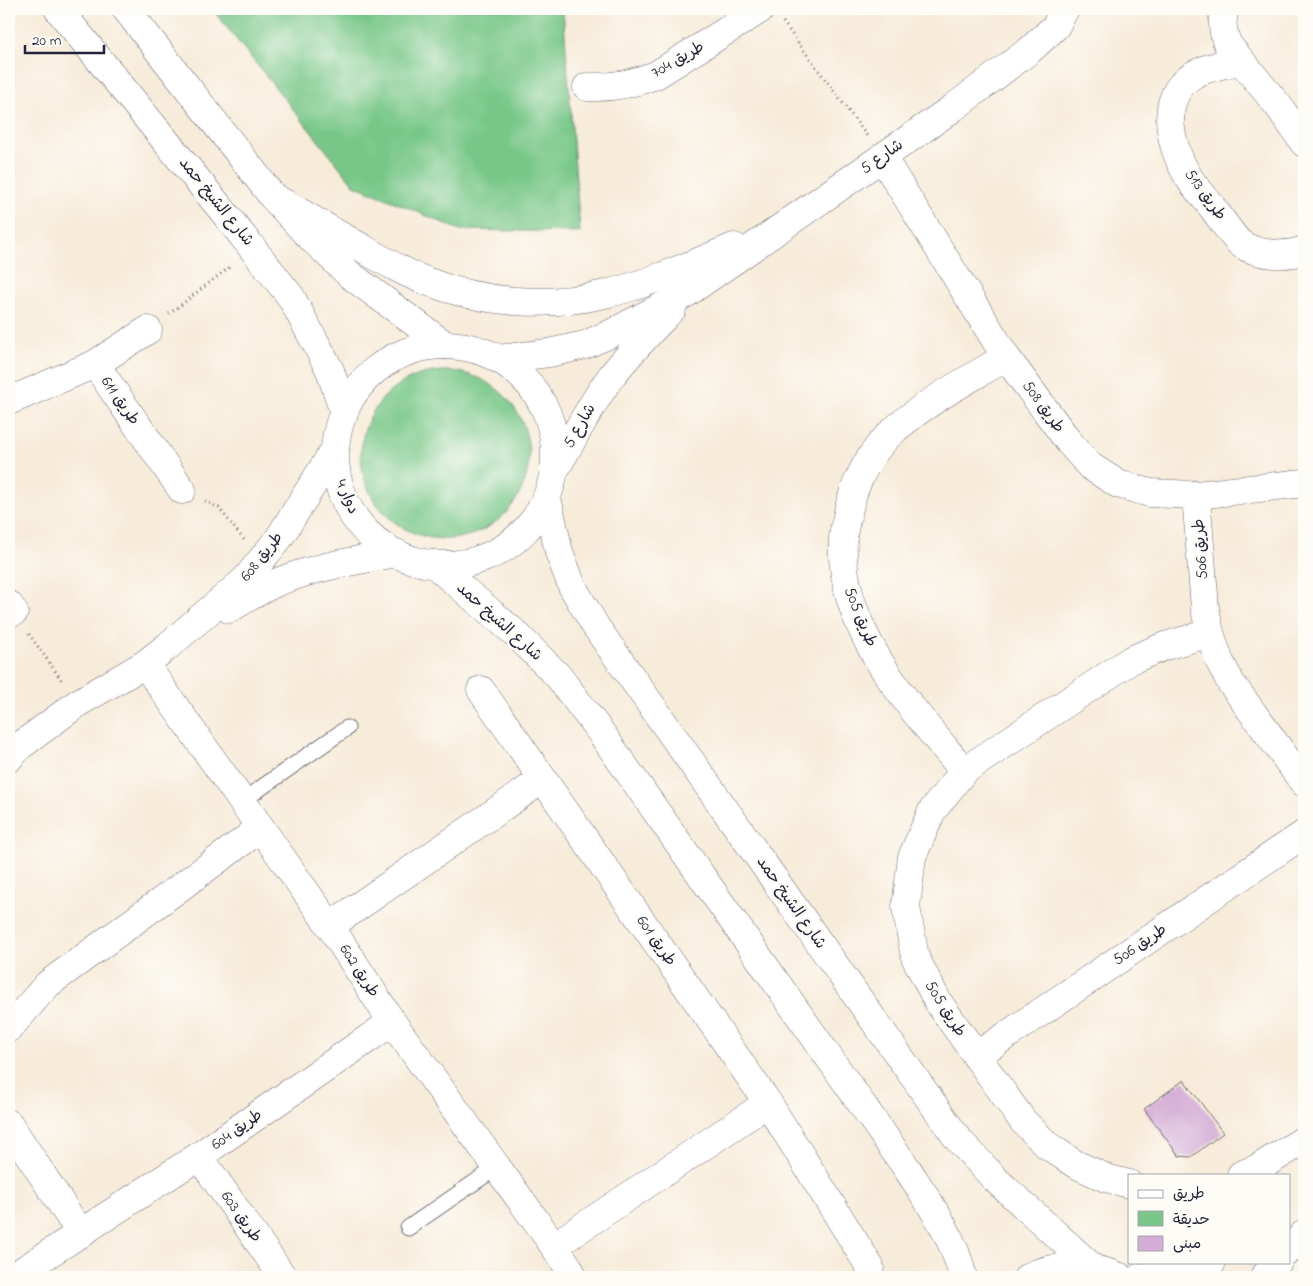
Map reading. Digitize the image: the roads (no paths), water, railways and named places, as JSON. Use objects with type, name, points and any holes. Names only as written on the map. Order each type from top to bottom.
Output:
[{"type":"street","name":"شارع الشيخ حمد","points":[[58,9],[291,297],[330,370],[344,413]]},
{"type":"street","points":[[126,9],[273,197],[306,233],[350,275],[445,345]]},
{"type":"street","name":"شارع 5","points":[[498,359],[549,353],[585,345],[612,333],[687,293],[772,232],[953,108],[1030,50],[1056,26],[1065,9]]},
{"type":"street","points":[[1225,9],[1223,26],[1225,38],[1240,61],[1280,108],[1304,143]]},
{"type":"street","name":"طريق 704","points":[[587,87],[622,86],[640,82],[771,14]]},
{"type":"street","name":"طريق 513","points":[[1240,61],[1202,70],[1185,81],[1177,89],[1173,99],[1170,123],[1177,151],[1189,178],[1241,244],[1260,252],[1286,253],[1304,250]]},
{"type":"street","name":"طريق 508","points":[[882,157],[1006,357],[1069,442],[1090,466],[1118,484],[1150,493],[1196,496],[1304,483]]},
{"type":"street","points":[[273,197],[399,269],[426,281],[484,297],[514,301],[574,300],[634,286],[772,232]]},
{"type":"street","name":"شارع 5","points":[[554,471],[610,378],[687,293]]},
{"type":"street","points":[[95,364],[148,330]]},
{"type":"street","name":"دوار 4","points":[[445,345],[478,350],[498,359],[510,366],[538,395],[547,412],[553,431],[556,451],[554,471],[546,498],[537,516],[509,544],[498,551],[473,561],[454,564],[434,564],[414,560],[396,553],[381,544],[355,519],[340,487],[335,449],[344,413],[354,394],[368,377],[384,364],[403,354],[445,345]]},
{"type":"street","name":"طريق 505","points":[[964,772],[900,695],[858,620],[845,580],[842,539],[851,498],[867,465],[888,436],[916,412],[1006,357]]},
{"type":"street","name":"طريق 611","points":[[9,401],[95,364],[182,490]]},
{"type":"street","name":"طريق 608","points":[[9,758],[20,746],[78,703],[144,664],[168,646],[245,580],[279,538],[335,449]]},
{"type":"street","name":"طريق 506","points":[[1196,496],[1205,608],[1210,633],[1219,660],[1231,683],[1304,783]]},
{"type":"street","name":"شارع الشيخ حمد","points":[[546,498],[560,552],[572,586],[596,627],[957,1138],[996,1180],[1094,1269]]},
{"type":"street","name":"طريق 608","points":[[168,646],[251,596],[290,577],[333,565],[396,553]]},
{"type":"street","name":"شارع الشيخ حمد","points":[[434,564],[516,634],[558,676],[600,730],[908,1170],[938,1217],[959,1259],[963,1277]]},
{"type":"street","name":"طريق 505","points":[[1128,1184],[1106,1178],[1075,1164],[1047,1145],[1023,1121],[938,1002],[915,957],[906,907],[912,857],[932,810],[964,772],[1131,660],[1165,646],[1210,633]]},
{"type":"street","name":"طريق 602","points":[[144,664],[330,926],[392,1022],[554,1246],[569,1268],[572,1277]]},
{"type":"street","name":"طريق 601","points":[[481,690],[768,1104],[870,1267]]},
{"type":"street","points":[[330,926],[543,779]]},
{"type":"street","points":[[9,1028],[48,984],[262,828]]},
{"type":"street","name":"طريق 506","points":[[976,1056],[1304,834]]},
{"type":"street","name":"طريق 604","points":[[13,1277],[200,1156],[392,1022]]},
{"type":"street","points":[[554,1246],[768,1104]]},
{"type":"street","points":[[9,1124],[81,1234]]},
{"type":"street","points":[[1243,1174],[1258,1168],[1304,1140]]},
{"type":"street","name":"طريق 603","points":[[200,1156],[283,1277]]},
{"type":"street","points":[[1290,1223],[1304,1214]]},
{"type":"street","points":[[1290,1249],[1304,1234]]},
{"type":"street","points":[[1141,1277],[1187,1270],[1206,1264]]},
{"type":"street","points":[[1264,1277],[1276,1264]]},
{"type":"street","points":[[1028,1277],[1056,1268],[1077,1267],[1094,1269],[1120,1277]]},
{"type":"lane","points":[[242,801],[347,728]]},
{"type":"lane","points":[[408,1228],[497,1167]]}]
